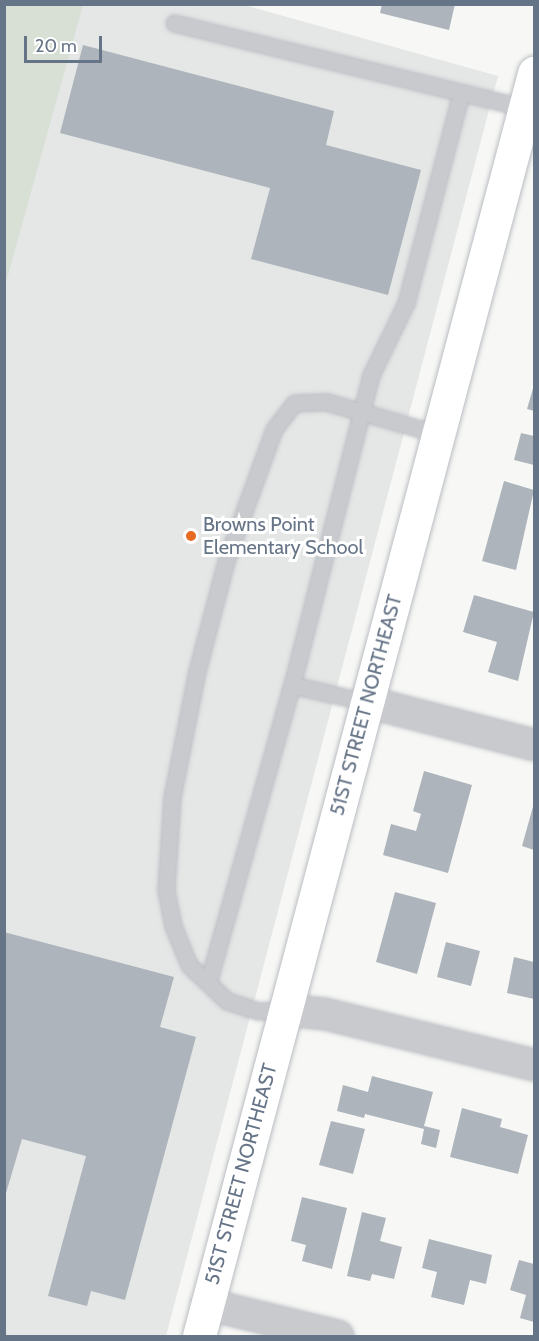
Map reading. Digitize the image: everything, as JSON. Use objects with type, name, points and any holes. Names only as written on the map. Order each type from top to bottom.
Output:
[{"type":"street","name":"51ST STREET NORTHEAST","points":[[199,1336],[534,73]]},
{"type":"street","points":[[367,702],[534,745]]},
{"type":"street","points":[[284,1010],[326,1014],[534,1065]]},
{"type":"street","points":[[206,1304],[338,1336]]},
{"type":"lane","points":[[174,22],[525,108]]},
{"type":"lane","points":[[208,983],[292,685],[371,375],[406,303],[461,94]]},
{"type":"lane","points":[[284,1010],[258,1011],[226,1002],[189,965],[173,926],[166,889],[172,796],[197,671],[223,572],[274,429],[294,403],[327,402],[362,414],[438,434]]},
{"type":"lane","points":[[292,685],[367,702]]},
{"type":"shaded area","points":[[4,5],[83,5],[5,286]]},
{"type":"shaded area","name":"Browns Point Elementary School","points":[[5,5],[244,5],[498,76],[166,1336],[5,1336]]},
{"type":"building","points":[[382,4],[455,4],[449,30],[380,13]]},
{"type":"building","points":[[83,45],[334,111],[326,145],[421,170],[388,295],[251,259],[270,188],[60,133]]},
{"type":"building","points":[[534,385],[534,411],[527,409]]},
{"type":"building","points":[[521,433],[534,436],[534,465],[514,460]]},
{"type":"building","points":[[504,481],[534,490],[516,570],[482,561]]},
{"type":"building","points":[[474,595],[534,612],[518,681],[488,672],[497,642],[463,632]]},
{"type":"building","points":[[424,771],[472,785],[448,873],[383,855],[391,824],[416,831],[421,814],[413,811]]},
{"type":"building","points":[[534,803],[534,850],[522,846]]},
{"type":"building","points":[[395,892],[436,903],[417,974],[376,962]]},
{"type":"building","points":[[4,932],[174,977],[160,1027],[196,1037],[125,1300],[91,1291],[87,1306],[48,1296],[86,1156],[22,1139],[4,1200]]},
{"type":"building","points":[[446,942],[480,951],[471,986],[437,977]]},
{"type":"building","points":[[514,957],[534,962],[534,999],[507,993]]},
{"type":"building","points":[[372,1076],[433,1092],[424,1126],[440,1130],[436,1148],[421,1144],[424,1129],[365,1114],[364,1118],[337,1111],[343,1085],[368,1092]]},
{"type":"building","points":[[462,1108],[502,1119],[500,1127],[528,1135],[518,1174],[450,1157]]},
{"type":"building","points":[[331,1121],[365,1129],[353,1174],[319,1165]]},
{"type":"building","points":[[302,1197],[347,1208],[332,1269],[302,1261],[306,1245],[291,1241]]},
{"type":"building","points":[[362,1212],[386,1218],[380,1241],[402,1247],[394,1279],[372,1274],[370,1281],[347,1276]]},
{"type":"building","points":[[429,1239],[492,1255],[486,1284],[470,1280],[464,1305],[431,1297],[437,1272],[422,1268]]},
{"type":"building","points":[[519,1260],[534,1264],[534,1322],[520,1318],[526,1295],[510,1290]]},
{"type":"place","name":"Browns Point Elementary School","points":[[191,536]]}]
